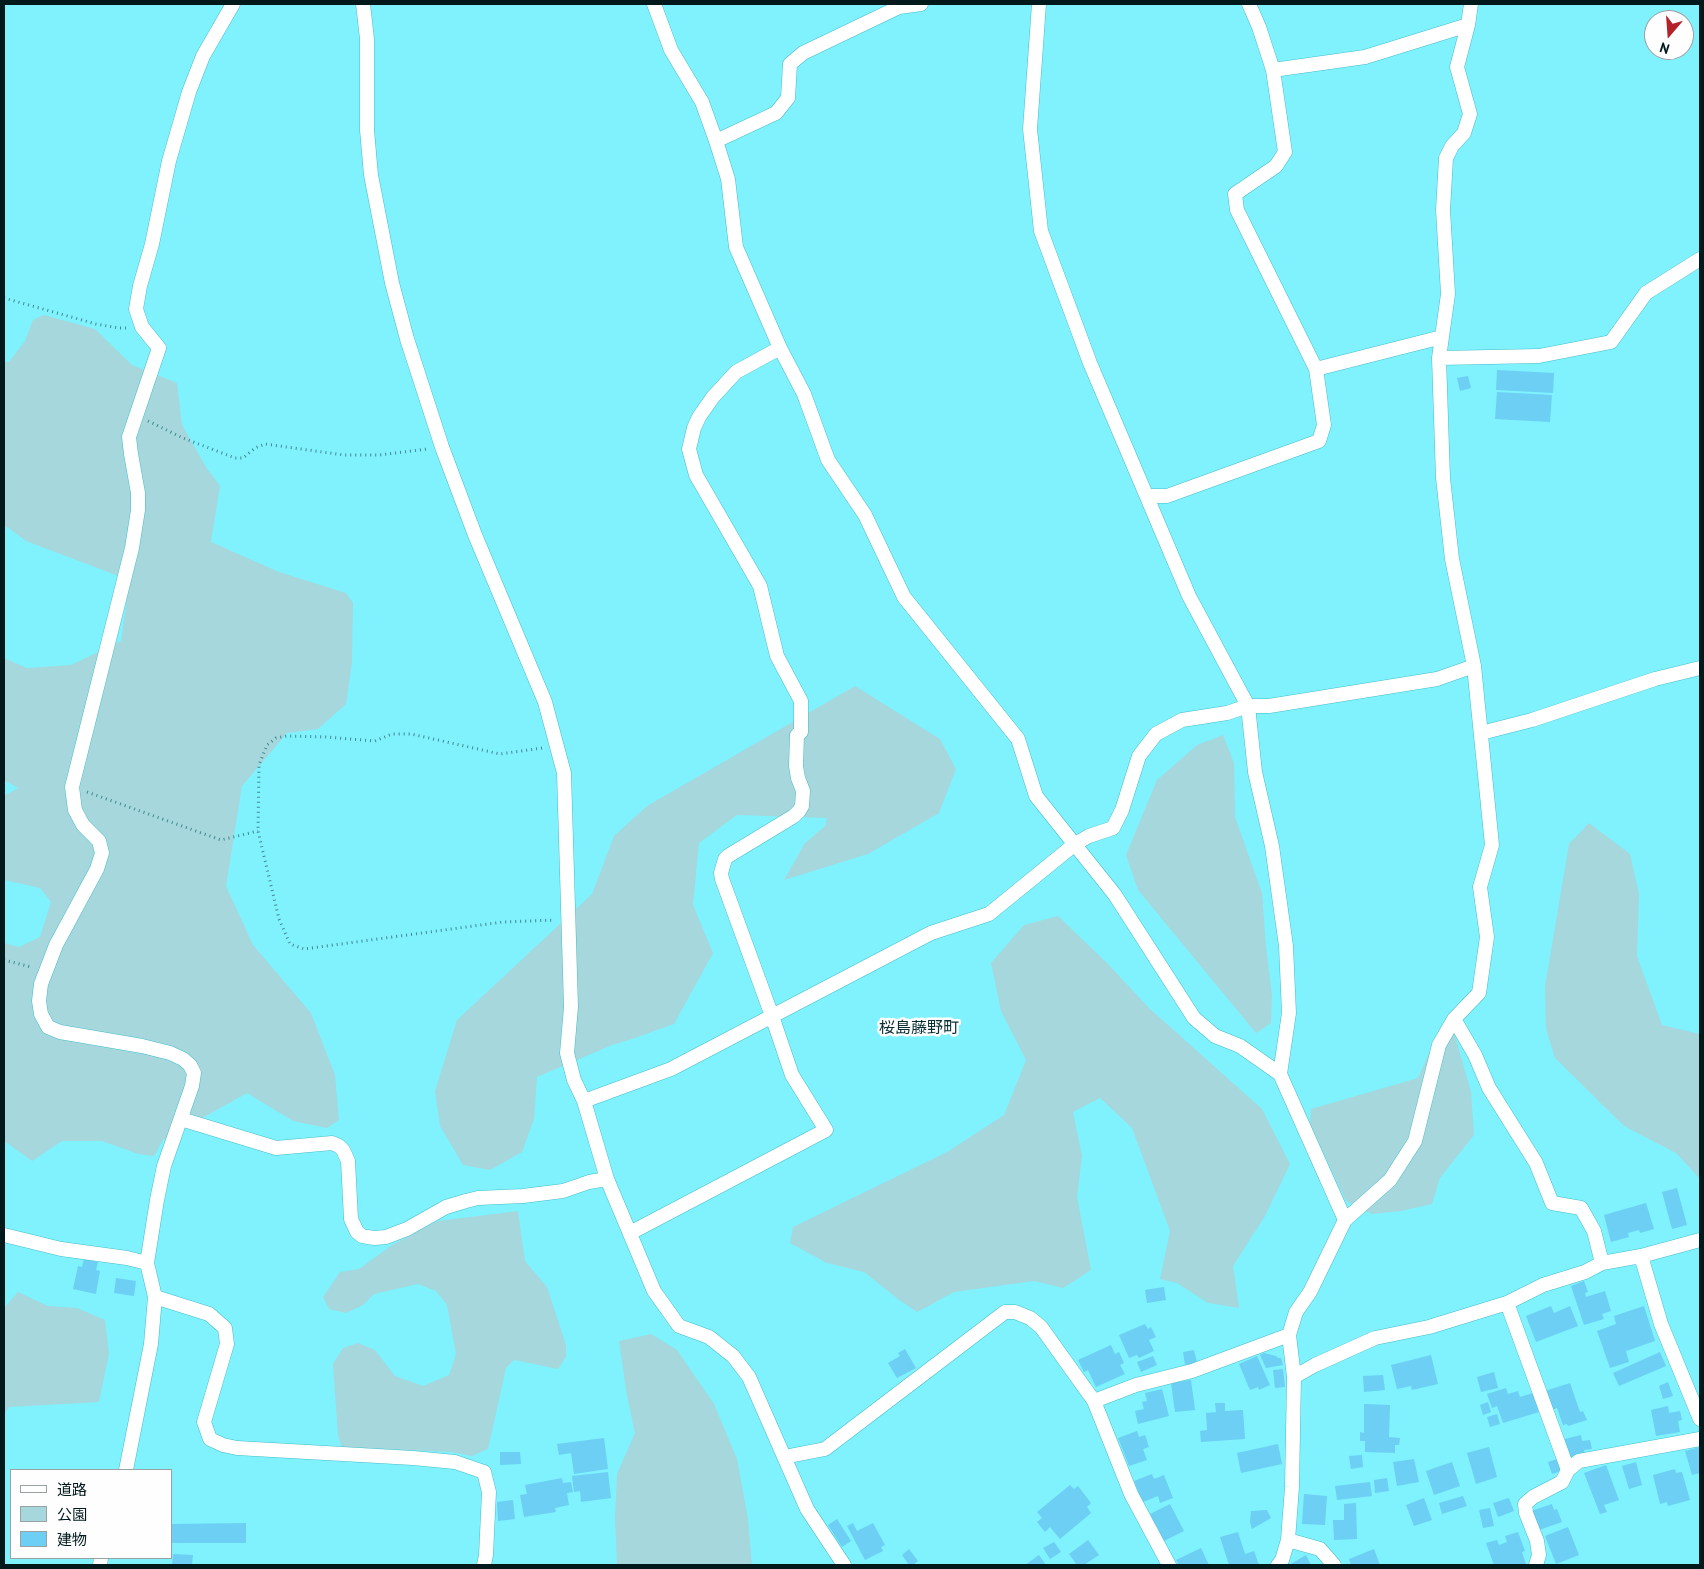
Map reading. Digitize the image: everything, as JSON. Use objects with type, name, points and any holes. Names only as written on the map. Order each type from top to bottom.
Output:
[{"type":"street","points":[[126,1469],[151,1344],[155,1297],[146,1263],[164,1166],[192,1086],[194,1073],[190,1065],[183,1059],[170,1053],[142,1046],[60,1032],[48,1027],[41,1014],[39,1001],[41,984],[56,945],[97,869],[102,853],[99,841],[83,825],[74,810],[72,787],[132,548],[138,510],[138,493],[130,454],[129,437],[159,348],[142,327],[136,309],[140,286],[152,244],[169,161],[189,92],[203,56],[233,4]]},
{"type":"street","points":[[363,4],[366,39],[367,130],[371,175],[399,311],[442,447],[475,535],[545,702],[564,773],[571,1008],[567,1053],[574,1080],[584,1101],[607,1179],[654,1291],[679,1326],[709,1337],[733,1356],[749,1376],[807,1509],[844,1565]]},
{"type":"street","points":[[654,4],[671,50],[702,102],[716,141],[728,179],[736,247],[780,348],[804,394],[828,460],[865,515],[904,597],[1018,739],[1036,796],[1115,895],[1194,1018],[1215,1036],[1240,1046],[1280,1074],[1345,1220]]},
{"type":"street","points":[[716,141],[776,113],[788,98],[790,64],[803,53],[899,7],[921,4]]},
{"type":"street","points":[[1039,4],[1030,128],[1040,231],[1090,363],[1189,596],[1248,706],[1255,772],[1272,846],[1286,946],[1289,1013],[1280,1074]]},
{"type":"street","points":[[1147,496],[1167,496],[1319,441],[1324,425],[1316,369],[1237,210],[1235,194],[1276,166],[1285,152],[1273,70],[1260,27],[1249,4]]},
{"type":"street","points":[[1278,1565],[1282,1560],[1288,1540],[1292,1487],[1294,1377],[1289,1335],[1296,1312],[1310,1292],[1345,1220],[1390,1180],[1415,1141],[1439,1045],[1454,1019],[1479,993],[1486,937],[1480,887],[1492,845],[1474,666],[1452,559],[1443,478],[1439,358],[1448,294],[1443,210],[1446,158],[1452,146],[1464,133],[1470,114],[1457,67],[1468,25],[1471,4]]},
{"type":"street","points":[[1273,70],[1365,57],[1468,25]]},
{"type":"street","points":[[1439,358],[1538,356],[1611,342],[1646,293],[1700,259]]},
{"type":"street","points":[[1316,369],[1442,337]]},
{"type":"street","points":[[630,1233],[826,1130],[792,1075],[721,872],[725,859],[728,856],[794,816],[802,806],[803,792],[796,766],[797,735],[801,732],[802,701],[777,656],[760,586],[696,475],[689,449],[699,417],[713,397],[736,372],[780,348]]},
{"type":"street","points":[[584,1101],[671,1069],[931,933],[989,914],[1075,844],[1089,836],[1113,828],[1122,810],[1139,756],[1156,734],[1182,720],[1227,713],[1248,706],[1269,706],[1437,678],[1474,666]]},
{"type":"street","points":[[1481,733],[1532,720],[1655,679],[1700,668]]},
{"type":"street","points":[[1454,1019],[1475,1055],[1489,1088],[1536,1163],[1552,1203],[1581,1208],[1594,1231],[1602,1263]]},
{"type":"street","points":[[181,1119],[276,1148],[332,1143],[339,1146],[344,1150],[348,1161],[351,1219],[357,1232],[367,1237],[386,1237],[407,1229],[446,1206],[478,1198],[523,1196],[564,1191],[589,1182],[607,1179]]},
{"type":"street","points":[[4,1235],[62,1249],[127,1258],[146,1263]]},
{"type":"street","points":[[1294,1377],[1315,1365],[1375,1338],[1430,1327],[1507,1303],[1542,1285],[1585,1272],[1602,1263],[1641,1256],[1700,1240]]},
{"type":"street","points":[[1641,1256],[1661,1324],[1700,1419]]},
{"type":"street","points":[[155,1297],[209,1314],[226,1328],[227,1344],[204,1422],[210,1439],[237,1448],[455,1462],[484,1472],[489,1492],[484,1565]]},
{"type":"street","points":[[1507,1303],[1568,1470]]},
{"type":"street","points":[[784,1457],[825,1449],[1005,1312],[1016,1312],[1030,1318],[1041,1327],[1094,1402],[1131,1494],[1169,1565]]},
{"type":"street","points":[[1094,1402],[1136,1384],[1192,1371],[1289,1335]]},
{"type":"street","points":[[1536,1565],[1539,1555],[1537,1541],[1526,1513],[1525,1504],[1533,1497],[1562,1482],[1568,1470],[1578,1461],[1700,1439]]},
{"type":"street","points":[[1288,1540],[1320,1549],[1334,1565]]},
{"type":"path","points":[[4,298],[96,324],[120,328],[142,327]]},
{"type":"path","points":[[137,416],[183,438],[235,458],[243,458],[255,448],[264,444],[344,455],[380,455],[442,447]]},
{"type":"path","points":[[556,746],[500,754],[411,734],[392,734],[375,741],[326,737],[287,736],[276,738],[267,745],[259,765],[258,831],[279,919],[290,944],[304,949],[503,922],[568,919]]},
{"type":"path","points":[[72,787],[222,840],[258,831]]},
{"type":"path","points":[[4,960],[46,972]]},
{"type":"green space","points":[[44,315],[95,329],[132,365],[177,383],[182,425],[206,467],[220,486],[211,542],[279,572],[346,593],[353,603],[352,662],[346,704],[318,729],[287,733],[242,786],[226,886],[253,945],[311,1013],[335,1075],[339,1120],[327,1128],[293,1121],[247,1093],[163,1140],[154,1156],[138,1154],[102,1141],[62,1141],[32,1161],[4,1141],[4,943],[19,947],[40,937],[51,902],[40,888],[4,880],[4,796],[18,788],[4,780],[4,658],[27,668],[71,665],[121,641],[129,585],[116,575],[26,541],[4,525],[4,362],[9,362],[25,341],[33,320]]},
{"type":"green space","points":[[855,686],[940,739],[956,769],[939,813],[868,854],[784,880],[805,843],[825,826],[827,818],[737,815],[699,843],[693,905],[713,953],[674,1024],[612,1045],[537,1077],[534,1119],[522,1152],[490,1170],[463,1165],[440,1126],[435,1091],[457,1020],[592,894],[614,836],[647,806]]},
{"type":"green space","points":[[1223,735],[1234,763],[1235,817],[1262,893],[1272,996],[1271,1023],[1256,1033],[1138,890],[1126,855],[1157,780],[1197,745]]},
{"type":"green space","points":[[1589,823],[1630,854],[1639,894],[1637,956],[1662,1025],[1700,1034],[1700,1179],[1676,1153],[1624,1126],[1555,1058],[1546,1029],[1545,986],[1569,844]]},
{"type":"green space","points":[[1058,916],[1107,963],[1149,1008],[1262,1109],[1290,1164],[1265,1216],[1233,1266],[1239,1308],[1208,1303],[1177,1283],[1160,1279],[1170,1231],[1132,1128],[1100,1098],[1073,1112],[1082,1156],[1077,1197],[1091,1270],[1063,1288],[1034,1281],[954,1292],[917,1312],[864,1272],[827,1263],[790,1243],[793,1227],[947,1152],[1004,1115],[1026,1060],[1001,1011],[991,963],[1024,925]]},
{"type":"green space","points":[[1453,1029],[1471,1092],[1474,1135],[1440,1178],[1432,1204],[1401,1211],[1372,1214],[1346,1201],[1310,1124],[1311,1109],[1418,1078],[1430,1051]]},
{"type":"green space","points":[[518,1211],[525,1261],[547,1287],[566,1345],[566,1357],[558,1369],[514,1360],[506,1368],[488,1449],[472,1456],[451,1452],[342,1447],[338,1436],[333,1364],[343,1348],[358,1343],[375,1350],[395,1376],[423,1386],[449,1375],[456,1354],[447,1305],[436,1291],[418,1284],[374,1294],[363,1305],[346,1313],[329,1309],[323,1297],[340,1272],[359,1269],[392,1245],[438,1221]]},
{"type":"green space","points":[[18,1292],[48,1306],[77,1308],[105,1320],[109,1354],[99,1402],[9,1407],[4,1415],[4,1308]]},
{"type":"green space","points":[[651,1334],[677,1350],[714,1404],[737,1459],[748,1519],[752,1565],[617,1565],[615,1518],[617,1474],[635,1433],[627,1396],[619,1341]]},
{"type":"building","points":[[1497,370],[1554,373],[1553,393],[1496,390]]},
{"type":"building","points":[[1468,376],[1471,388],[1460,391],[1457,378]]},
{"type":"building","points":[[1497,392],[1552,395],[1550,422],[1495,419]]},
{"type":"building","points":[[1677,1188],[1687,1225],[1672,1229],[1662,1192]]},
{"type":"building","points":[[1646,1203],[1654,1229],[1640,1233],[1639,1230],[1628,1233],[1629,1237],[1611,1242],[1604,1215]]},
{"type":"building","points":[[84,1259],[98,1262],[96,1270],[100,1271],[96,1294],[73,1289],[78,1266],[82,1267]]},
{"type":"building","points":[[116,1278],[136,1281],[134,1296],[114,1293]]},
{"type":"building","points":[[1584,1281],[1588,1292],[1585,1293],[1586,1297],[1605,1291],[1611,1311],[1602,1314],[1604,1319],[1584,1325],[1571,1286]]},
{"type":"building","points":[[1164,1287],[1166,1300],[1147,1303],[1145,1290]]},
{"type":"building","points":[[1551,1306],[1554,1313],[1570,1306],[1578,1326],[1536,1342],[1526,1316]]},
{"type":"building","points":[[1644,1306],[1655,1341],[1626,1351],[1629,1362],[1610,1368],[1597,1331],[1616,1324],[1614,1316]]},
{"type":"building","points":[[1145,1324],[1148,1329],[1151,1327],[1156,1337],[1149,1340],[1154,1351],[1139,1358],[1137,1355],[1129,1358],[1119,1335]]},
{"type":"building","points":[[1111,1345],[1115,1354],[1119,1352],[1124,1363],[1120,1365],[1125,1374],[1096,1387],[1088,1370],[1084,1372],[1078,1360]]},
{"type":"building","points":[[905,1349],[916,1368],[897,1378],[888,1363],[900,1356],[898,1353]]},
{"type":"building","points":[[1194,1350],[1197,1363],[1185,1365],[1183,1352]]},
{"type":"building","points":[[1660,1352],[1666,1366],[1619,1386],[1613,1373]]},
{"type":"building","points":[[1264,1353],[1281,1358],[1283,1365],[1266,1368],[1260,1355]]},
{"type":"building","points":[[1431,1355],[1438,1384],[1412,1390],[1411,1386],[1397,1389],[1391,1365]]},
{"type":"building","points":[[1153,1356],[1157,1365],[1141,1372],[1137,1362]]},
{"type":"building","points":[[1257,1356],[1270,1385],[1259,1390],[1258,1387],[1250,1390],[1239,1364]]},
{"type":"building","points":[[1283,1369],[1285,1387],[1275,1388],[1273,1370]]},
{"type":"building","points":[[1494,1372],[1498,1388],[1481,1392],[1477,1377]]},
{"type":"building","points":[[1383,1375],[1385,1390],[1364,1392],[1363,1376]]},
{"type":"building","points":[[1191,1380],[1195,1410],[1175,1412],[1171,1383]]},
{"type":"building","points":[[1668,1382],[1673,1396],[1663,1399],[1659,1386]]},
{"type":"building","points":[[1570,1383],[1580,1412],[1583,1411],[1587,1420],[1568,1426],[1567,1424],[1563,1425],[1557,1408],[1549,1411],[1542,1392]]},
{"type":"building","points":[[1506,1388],[1508,1394],[1518,1391],[1520,1397],[1533,1393],[1539,1412],[1503,1423],[1497,1406],[1492,1408],[1487,1394]]},
{"type":"building","points":[[1162,1389],[1169,1416],[1138,1424],[1135,1411],[1144,1409],[1142,1402],[1147,1401],[1145,1393]]},
{"type":"building","points":[[1488,1402],[1491,1412],[1483,1415],[1480,1405]]},
{"type":"building","points":[[1215,1403],[1225,1403],[1225,1411],[1243,1410],[1245,1439],[1201,1442],[1200,1431],[1207,1430],[1206,1413],[1216,1412]]},
{"type":"building","points":[[1364,1404],[1390,1405],[1389,1437],[1400,1438],[1399,1445],[1395,1445],[1395,1453],[1365,1452],[1365,1441],[1360,1441],[1360,1432],[1364,1433]]},
{"type":"building","points":[[1668,1406],[1669,1413],[1680,1411],[1682,1420],[1678,1421],[1680,1432],[1656,1436],[1651,1410]]},
{"type":"building","points":[[1497,1414],[1500,1424],[1490,1427],[1487,1417]]},
{"type":"building","points":[[1137,1431],[1139,1437],[1145,1435],[1149,1447],[1143,1449],[1147,1460],[1129,1466],[1118,1438]]},
{"type":"building","points":[[1581,1435],[1582,1441],[1590,1440],[1592,1449],[1584,1450],[1585,1454],[1566,1458],[1561,1440]]},
{"type":"building","points":[[604,1438],[608,1469],[574,1474],[571,1453],[559,1455],[557,1444]]},
{"type":"building","points":[[1278,1444],[1282,1464],[1241,1473],[1237,1453]]},
{"type":"building","points":[[1489,1447],[1497,1477],[1476,1484],[1467,1453]]},
{"type":"building","points":[[1700,1447],[1700,1473],[1692,1475],[1685,1451]]},
{"type":"building","points":[[500,1452],[520,1452],[521,1464],[500,1465]]},
{"type":"building","points":[[1362,1455],[1363,1467],[1351,1469],[1349,1456]]},
{"type":"building","points":[[1414,1459],[1419,1482],[1397,1486],[1393,1462]]},
{"type":"building","points":[[1557,1459],[1561,1471],[1552,1474],[1548,1462]]},
{"type":"building","points":[[1452,1462],[1460,1486],[1434,1495],[1426,1471]]},
{"type":"building","points":[[1636,1462],[1642,1485],[1629,1489],[1622,1466]]},
{"type":"building","points":[[1606,1465],[1619,1500],[1604,1505],[1607,1512],[1600,1514],[1584,1473]]},
{"type":"building","points":[[1675,1469],[1676,1473],[1682,1472],[1690,1500],[1668,1506],[1667,1502],[1660,1504],[1653,1475]]},
{"type":"building","points":[[608,1472],[611,1498],[581,1502],[580,1491],[574,1492],[572,1476]]},
{"type":"building","points":[[1152,1474],[1154,1479],[1164,1475],[1173,1498],[1160,1503],[1158,1496],[1143,1502],[1134,1481]]},
{"type":"building","points":[[562,1478],[563,1483],[571,1482],[573,1492],[567,1493],[569,1505],[555,1508],[556,1512],[524,1517],[520,1495],[527,1494],[525,1485]]},
{"type":"building","points":[[1387,1478],[1389,1491],[1375,1493],[1374,1480]]},
{"type":"building","points":[[1370,1482],[1372,1496],[1337,1500],[1335,1486]]},
{"type":"building","points":[[1070,1485],[1074,1489],[1078,1486],[1091,1503],[1087,1507],[1091,1513],[1060,1539],[1050,1527],[1045,1532],[1037,1522],[1042,1518],[1037,1512]]},
{"type":"building","points":[[1304,1494],[1327,1496],[1325,1525],[1302,1524]]},
{"type":"building","points":[[1463,1496],[1467,1506],[1442,1514],[1439,1503]]},
{"type":"building","points":[[1424,1498],[1432,1520],[1414,1526],[1406,1505]]},
{"type":"building","points":[[1509,1498],[1514,1511],[1498,1517],[1493,1503]]},
{"type":"building","points":[[513,1500],[515,1519],[498,1521],[497,1502]]},
{"type":"building","points":[[1356,1503],[1357,1539],[1334,1540],[1333,1520],[1344,1520],[1344,1504]]},
{"type":"building","points":[[1170,1504],[1184,1531],[1164,1541],[1150,1514]]},
{"type":"building","points":[[1552,1504],[1554,1510],[1557,1509],[1562,1522],[1539,1530],[1531,1511]]},
{"type":"building","points":[[1490,1508],[1494,1526],[1483,1528],[1479,1510]]},
{"type":"building","points":[[1267,1510],[1271,1518],[1252,1529],[1250,1522],[1251,1511]]},
{"type":"building","points":[[837,1519],[851,1541],[842,1547],[828,1525]]},
{"type":"building","points":[[246,1523],[246,1543],[172,1543],[172,1524]]},
{"type":"building","points":[[853,1523],[857,1531],[873,1523],[885,1545],[881,1547],[883,1551],[865,1560],[847,1526]]},
{"type":"building","points":[[1568,1527],[1579,1555],[1556,1564],[1545,1536]]},
{"type":"building","points":[[1238,1532],[1245,1554],[1254,1551],[1259,1565],[1229,1565],[1220,1537]]},
{"type":"building","points":[[1518,1532],[1525,1551],[1522,1552],[1526,1564],[1494,1565],[1486,1543],[1497,1540],[1499,1545],[1507,1542],[1505,1536]]},
{"type":"building","points":[[1088,1540],[1099,1555],[1084,1565],[1077,1565],[1069,1554]]},
{"type":"building","points":[[1054,1542],[1061,1552],[1050,1559],[1043,1548]]},
{"type":"building","points":[[1201,1548],[1209,1565],[1179,1565],[1176,1560]]},
{"type":"building","points":[[909,1549],[918,1561],[913,1565],[909,1565],[902,1555]]},
{"type":"building","points":[[1374,1549],[1380,1565],[1351,1565],[1349,1559]]},
{"type":"building","points":[[173,1554],[193,1555],[192,1565],[172,1565]]},
{"type":"building","points":[[1039,1555],[1046,1565],[1025,1565]]},
{"type":"building","points":[[1306,1555],[1311,1565],[1289,1565]]},
{"type":"district","name":"桜島藤野町","points":[[919,1028]]}]
